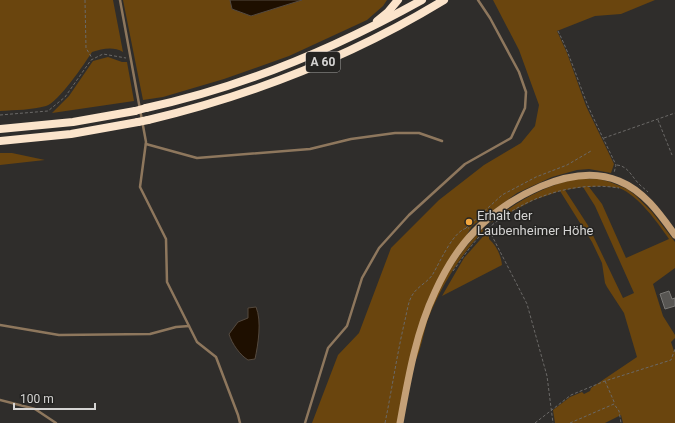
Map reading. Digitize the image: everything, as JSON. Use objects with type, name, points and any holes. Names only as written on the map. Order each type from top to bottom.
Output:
[{"type":"highway","name":"A 60","points":[[366,30],[388,12],[398,0]]},
{"type":"highway","name":"A 60","points":[[0,129],[73,122],[146,108],[191,97],[265,74],[334,46],[422,0]]},
{"type":"highway","name":"A 60","points":[[0,141],[71,134],[138,122],[190,110],[231,98],[297,74],[374,39],[444,0]]},
{"type":"street","points":[[400,423],[417,341],[428,308],[444,274],[466,242],[475,230],[494,214],[512,202],[537,189],[563,179],[578,175],[600,176],[620,181],[630,186],[652,206],[675,235]]},
{"type":"lane","points":[[120,0],[146,144],[140,187],[166,239],[167,282],[197,342],[216,357],[240,423]]},
{"type":"lane","points":[[305,423],[328,348],[346,326],[362,278],[379,248],[409,215],[465,164],[511,138],[525,108],[526,92],[520,72],[490,18],[478,0]]},
{"type":"lane","points":[[146,144],[197,158],[310,149],[351,139],[395,133],[419,133],[442,141]]},
{"type":"lane","points":[[0,325],[59,335],[150,334],[176,327],[189,326]]},
{"type":"lane","points":[[0,400],[35,409],[56,423]]},
{"type":"path","points":[[85,0],[86,48],[92,59]]},
{"type":"path","points":[[558,31],[573,64],[588,106],[616,165],[613,175]]},
{"type":"path","points":[[0,115],[48,111],[65,97],[92,59],[103,54],[130,59]]},
{"type":"path","points":[[604,138],[675,113]]},
{"type":"path","points":[[658,119],[672,155]]},
{"type":"path","points":[[385,423],[403,330],[413,294],[433,274],[450,243],[461,231],[502,195],[536,176],[566,165],[591,151]]},
{"type":"path","points":[[451,274],[464,255],[488,229],[506,215],[534,200],[560,191],[589,187],[603,186],[623,190]]},
{"type":"path","points":[[466,228],[471,229]]},
{"type":"path","points":[[488,229],[527,304],[547,376],[553,423]]},
{"type":"path","points":[[535,423],[571,395],[605,380],[671,360],[675,349]]},
{"type":"path","points":[[605,380],[619,411],[621,423]]},
{"type":"path","points":[[570,423],[611,404],[615,405]]},
{"type":"shaded area","points":[[0,0],[113,0],[123,52],[115,49],[104,49],[92,52],[64,90],[57,98],[46,106],[0,111]]},
{"type":"shaded area","points":[[123,0],[230,0],[232,9],[251,16],[302,0],[387,0],[383,6],[367,20],[289,56],[224,79],[163,97],[143,100]]},
{"type":"shaded area","points":[[230,0],[302,0],[251,16],[232,9]]},
{"type":"shaded area","points":[[493,0],[655,0],[621,14],[595,16],[557,31],[567,53],[586,106],[614,164],[611,173],[589,169],[577,170],[552,177],[517,193],[472,226],[427,302],[397,423],[312,423],[338,355],[359,333],[391,248],[439,200],[484,165],[521,143],[535,126],[539,105],[519,50]]},
{"type":"shaded area","points":[[108,57],[122,62],[127,62],[134,101],[52,113],[69,96],[93,61]]},
{"type":"shaded area","points":[[0,153],[12,153],[45,160],[0,165]]},
{"type":"shaded area","points":[[576,179],[599,179],[627,189],[652,212],[675,242],[675,268],[653,284],[663,316],[675,335],[675,338],[671,342],[675,351],[675,423],[623,423],[621,415],[605,423],[555,423],[553,410],[570,397],[582,392],[584,394],[590,391],[591,388],[637,357],[624,313],[605,283],[602,263],[592,242],[560,191],[534,200],[490,223],[510,208],[530,196],[541,190]],"holes":[[[603,186],[619,188],[633,197],[647,210],[669,239],[626,258],[602,204],[589,187]],[[583,187],[595,206],[634,293],[623,298],[589,227],[565,190]]]},
{"type":"shaded area","points":[[483,229],[484,230],[467,250],[445,283],[428,319],[414,363],[430,308],[448,272],[463,250]]},
{"type":"shaded area","points":[[487,232],[489,233],[489,239],[498,250],[502,265],[442,296],[464,258]]},
{"type":"shaded area","points":[[256,307],[259,319],[257,347],[255,359],[248,360],[237,349],[229,334],[238,322],[248,318],[248,308]]},
{"type":"building","points":[[669,291],[672,299],[675,298],[675,306],[665,309],[660,294]]},
{"type":"place","name":"Erhalt der Laubenheimer Höhe","points":[[469,222]]}]
